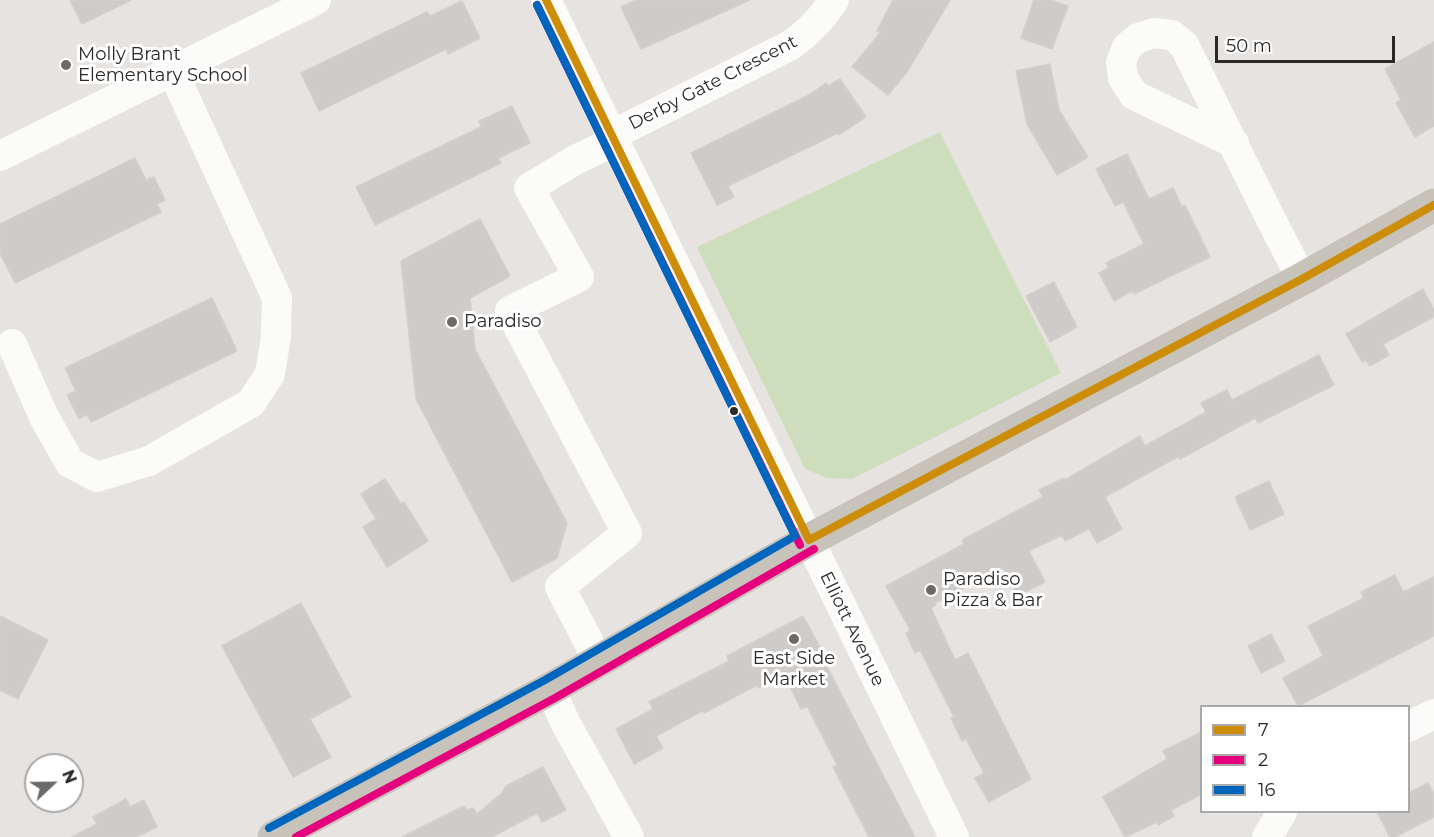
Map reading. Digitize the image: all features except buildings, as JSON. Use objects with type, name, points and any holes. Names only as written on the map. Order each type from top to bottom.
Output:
[{"type":"main road","points":[[274,837],[311,828],[809,540],[1302,279],[1434,205]]},
{"type":"street","points":[[0,156],[316,0]]},
{"type":"street","name":"Elliott Avenue","points":[[546,0],[954,837]]},
{"type":"street","name":"Derby Gate Crescent","points":[[598,662],[561,586],[627,533],[510,311],[579,277],[529,188],[613,138],[791,45],[810,32],[834,0]]},
{"type":"street","points":[[12,344],[44,417],[70,463],[97,477],[149,461],[251,403],[270,374],[276,336],[278,298],[172,70]]},
{"type":"street","points":[[1234,143],[1302,279]]},
{"type":"street","points":[[550,688],[566,724],[629,837]]},
{"type":"street","points":[[1410,726],[1434,714]]},
{"type":"street","points":[[1267,837],[1281,813]]},
{"type":"green space","points":[[940,132],[1061,373],[852,479],[827,478],[805,469],[697,247]]},
{"type":"transit line","name":"7","points":[[546,0],[809,540]]},
{"type":"transit line","name":"2","points":[[537,5],[800,545]]},
{"type":"transit line","name":"16","points":[[269,828],[545,680],[795,536],[537,5]]},
{"type":"transit line","name":"7","points":[[809,540],[1302,279],[1434,205]]},
{"type":"transit line","name":"2","points":[[296,837],[555,698],[814,549]]},
{"type":"place","name":"Molly Brant Elementary School","points":[[66,65]]},
{"type":"place","name":"Paradiso","points":[[452,322]]},
{"type":"place","name":"Paradiso Pizza & Bar","points":[[931,590]]},
{"type":"place","name":"East Side Market","points":[[794,639]]}]
